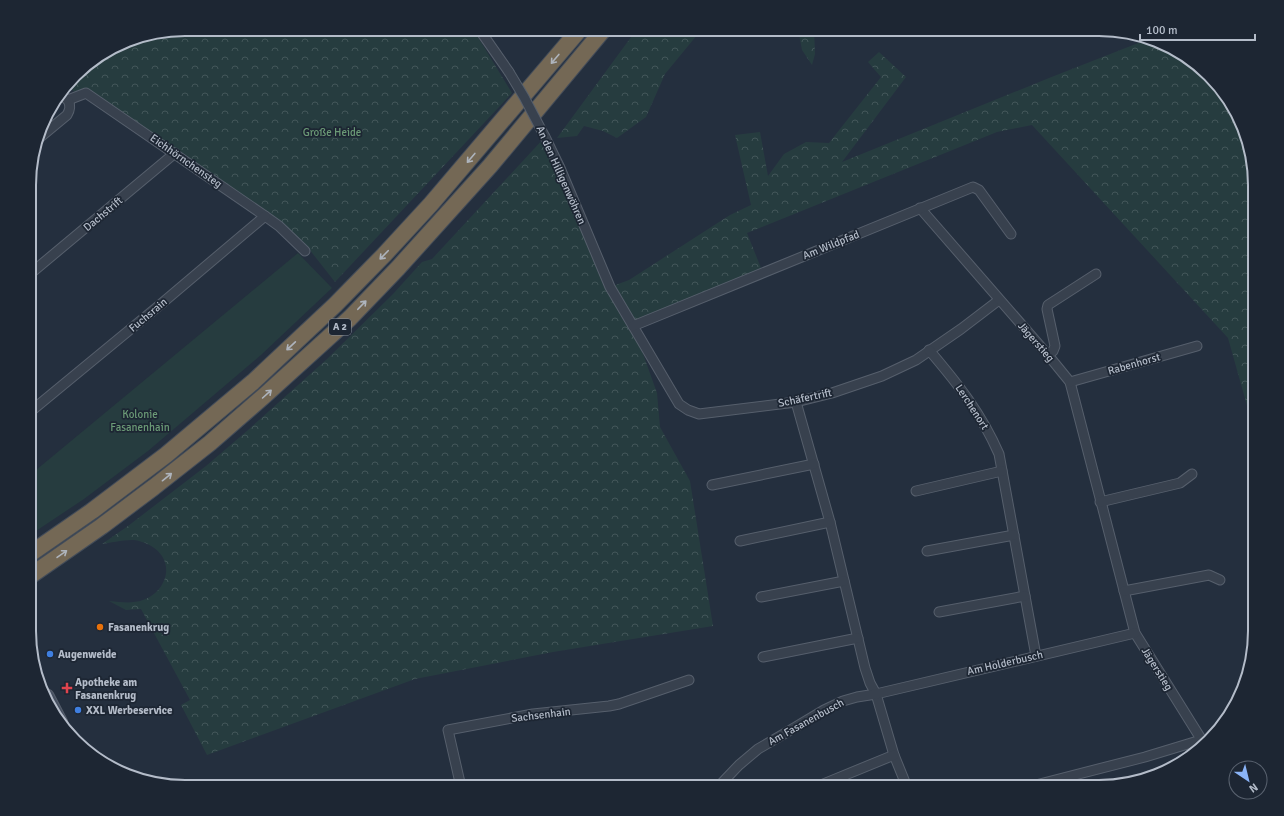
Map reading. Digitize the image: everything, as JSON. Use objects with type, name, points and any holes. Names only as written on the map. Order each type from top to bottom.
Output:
[{"type":"highway","name":"A 2","points":[[36,550],[92,511],[166,455],[253,382],[329,310],[384,255],[431,204],[574,36]]},
{"type":"highway","name":"A 2","points":[[36,572],[108,522],[210,442],[264,396],[350,318],[398,268],[490,166],[598,36]]},
{"type":"street","name":"An den Hilligenwöhren","points":[[484,36],[509,72],[545,137],[560,168],[610,287],[633,326]]},
{"type":"street","name":"Eichhörnchensteg","points":[[65,97],[86,93],[279,226],[305,251]]},
{"type":"street","points":[[45,133],[67,115],[70,110],[70,104],[65,97]]},
{"type":"street","name":"Dachstrift","points":[[36,269],[175,153]]},
{"type":"street","name":"Am Wildpfad","points":[[633,326],[973,187],[979,190],[1011,234]]},
{"type":"street","name":"Jägerstieg","points":[[920,208],[1070,382],[1134,633],[1201,739]]},
{"type":"street","name":"Fuchsrain","points":[[36,407],[265,216]]},
{"type":"street","points":[[1048,355],[1053,351],[1055,346],[1047,309],[1048,305],[1096,274]]},
{"type":"street","name":"Schäfertrift","points":[[633,326],[679,404],[688,410],[699,414],[796,402],[832,394],[882,376],[901,368],[929,350],[999,300]]},
{"type":"street","name":"Rabenhorst","points":[[1070,382],[1197,346]]},
{"type":"street","name":"Lerchenort","points":[[929,350],[956,381],[982,420],[999,454],[1036,656]]},
{"type":"street","points":[[796,402],[830,522],[865,668],[870,683],[876,694],[894,755],[904,780]]},
{"type":"street","points":[[712,485],[814,464]]},
{"type":"street","points":[[916,491],[1002,471]]},
{"type":"street","points":[[1100,502],[1180,483],[1192,474]]},
{"type":"street","points":[[740,540],[830,522]]},
{"type":"street","points":[[928,551],[1014,535]]},
{"type":"street","points":[[1124,591],[1209,575],[1220,580]]},
{"type":"street","points":[[761,597],[844,581]]},
{"type":"street","points":[[939,612],[1025,596]]},
{"type":"street","name":"Am Holderbusch","points":[[876,694],[1134,633]]},
{"type":"street","points":[[763,657],[858,638]]},
{"type":"street","name":"Sachsenhain","points":[[459,780],[448,730],[533,714],[619,704],[689,680]]},
{"type":"street","name":"Am Fasanenbusch","points":[[725,780],[739,765],[758,749],[824,710],[843,701],[876,694]]},
{"type":"street","points":[[1055,780],[1198,742]]},
{"type":"street","points":[[833,780],[894,755]]},
{"type":"green space","name":"Große Heide","points":[[477,36],[512,93],[335,282],[309,249],[267,213],[178,150],[175,153],[86,93],[68,100],[74,91],[71,89],[87,73],[110,56],[128,47],[165,37]]},
{"type":"green space","points":[[632,36],[696,36],[665,74],[646,117],[617,138],[603,131],[584,126],[577,136],[557,138]]},
{"type":"green space","points":[[799,36],[814,36],[815,54],[812,65],[802,50]]},
{"type":"green space","points":[[1141,42],[1165,51],[1190,67],[1211,87],[1228,110],[1237,128],[1243,146],[1248,175],[1248,409],[1228,338],[1032,125],[997,132],[747,233],[763,273],[633,326],[657,393],[660,427],[690,481],[713,626],[553,652],[415,679],[207,755],[181,705],[190,700],[141,609],[126,610],[109,601],[135,602],[143,600],[155,593],[160,588],[166,576],[165,563],[162,556],[152,546],[135,540],[102,544],[128,526],[206,466],[327,359],[393,294],[422,262],[432,259],[545,137],[610,287],[629,280],[730,215],[751,205],[735,135],[760,132],[768,176],[784,154],[806,142],[829,143],[881,77],[868,62],[879,52],[906,77],[842,162]]},
{"type":"green space","name":"Kolonie Fasanenhain","points":[[298,253],[332,288],[261,355],[148,451],[84,499],[36,531],[36,470]]},
{"type":"place","name":"Fasanenkrug","points":[[100,627]]},
{"type":"place","name":"Augenweide","points":[[50,654]]},
{"type":"place","name":"Apotheke am Fasanenkrug","points":[[67,688]]},
{"type":"place","name":"XXL Werbeservice","points":[[78,710]]}]
